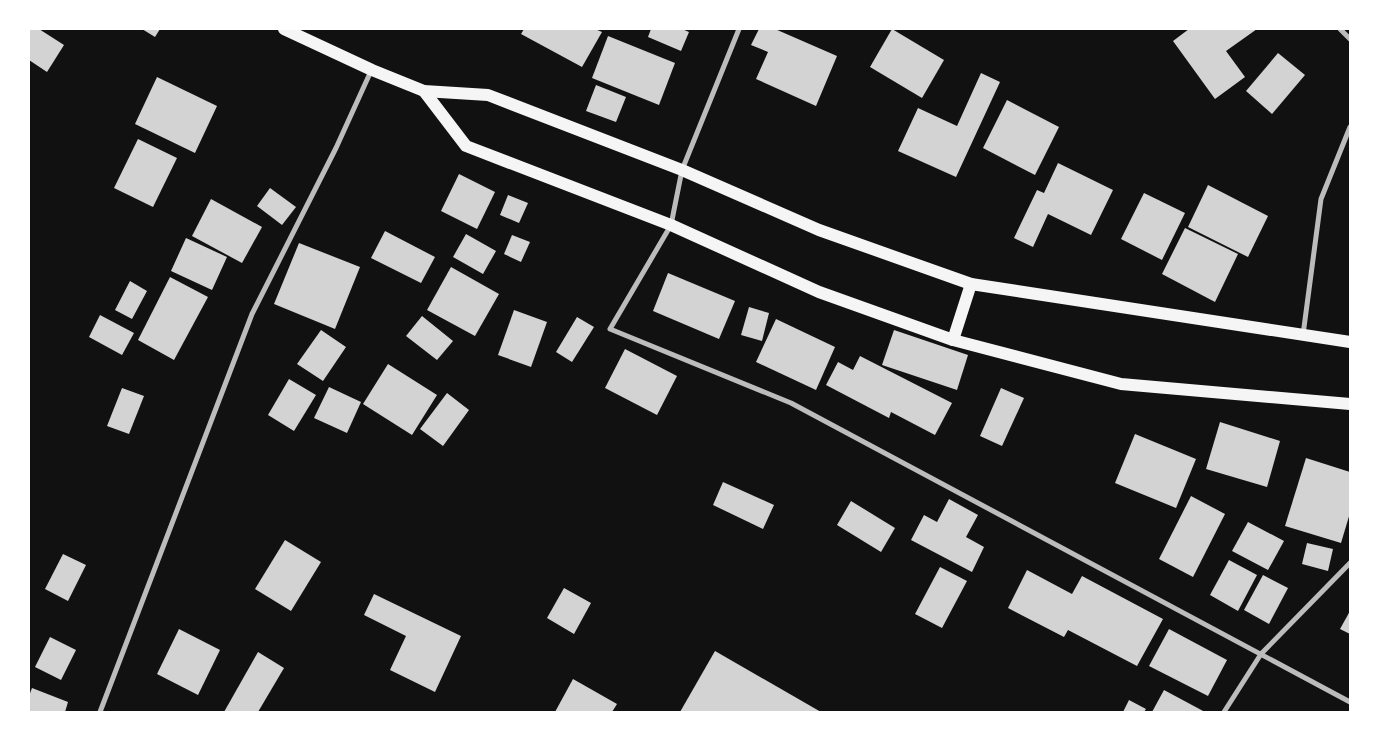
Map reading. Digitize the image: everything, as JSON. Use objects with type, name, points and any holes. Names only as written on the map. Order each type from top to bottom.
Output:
[{"type":"main road","points":[[284,29],[372,70],[424,91],[488,95],[682,170],[819,230],[971,284],[1350,342]]},
{"type":"main road","points":[[424,91],[466,146],[671,225],[819,292],[952,340],[1121,384],[1350,404]]},
{"type":"main road","points":[[952,340],[971,284]]},
{"type":"street","points":[[739,29],[682,170],[671,225],[610,329],[791,403],[1350,702]]},
{"type":"street","points":[[1340,29],[1350,39]]},
{"type":"street","points":[[100,712],[252,314],[336,148],[372,70]]},
{"type":"street","points":[[1303,335],[1322,198],[1350,127]]},
{"type":"street","points":[[1224,712],[1261,654],[1350,564]]},
{"type":"building","points":[[29,29],[39,29],[64,45],[47,72],[29,60]]},
{"type":"building","points":[[142,29],[160,29],[155,37]]},
{"type":"building","points":[[524,29],[595,29],[602,32],[582,67],[521,34]]},
{"type":"building","points":[[651,29],[682,29],[689,32],[681,51],[648,37]]},
{"type":"building","points":[[759,29],[775,29],[837,56],[816,106],[756,79],[768,52],[751,45]]},
{"type":"building","points":[[892,29],[944,60],[922,98],[870,67]]},
{"type":"building","points":[[1189,29],[1257,29],[1226,51],[1245,77],[1215,99],[1173,41]]},
{"type":"building","points":[[608,36],[675,63],[659,105],[592,78]]},
{"type":"building","points":[[1278,53],[1305,75],[1272,114],[1246,91]]},
{"type":"building","points":[[981,73],[1000,82],[956,177],[898,151],[918,108],[957,126]]},
{"type":"building","points":[[157,77],[217,106],[195,153],[135,124]]},
{"type":"building","points":[[596,85],[626,97],[616,122],[586,111]]},
{"type":"building","points":[[1007,100],[1059,127],[1035,175],[983,148]]},
{"type":"building","points":[[138,139],[177,158],[153,207],[114,188]]},
{"type":"building","points":[[1058,163],[1113,190],[1091,235],[1048,214],[1033,247],[1014,238],[1037,190],[1044,193]]},
{"type":"building","points":[[459,174],[495,192],[477,229],[441,211]]},
{"type":"building","points":[[1208,185],[1268,216],[1248,257],[1188,227]]},
{"type":"building","points":[[270,188],[296,207],[282,225],[257,206]]},
{"type":"building","points":[[1144,193],[1185,213],[1162,260],[1121,239]]},
{"type":"building","points":[[508,195],[528,203],[519,223],[500,215]]},
{"type":"building","points":[[211,199],[262,227],[242,263],[192,236]]},
{"type":"building","points":[[1185,228],[1238,254],[1215,302],[1162,274]]},
{"type":"building","points":[[385,231],[435,257],[421,283],[371,258]]},
{"type":"building","points":[[466,234],[496,251],[483,274],[453,257]]},
{"type":"building","points":[[512,235],[530,242],[521,262],[504,254]]},
{"type":"building","points":[[186,238],[227,257],[212,290],[171,271]]},
{"type":"building","points":[[299,243],[360,267],[335,329],[274,304]]},
{"type":"building","points":[[451,267],[499,294],[475,336],[427,310]]},
{"type":"building","points":[[668,273],[735,301],[719,339],[653,311]]},
{"type":"building","points":[[170,277],[208,297],[174,360],[138,340]]},
{"type":"building","points":[[130,281],[147,291],[132,319],[115,310]]},
{"type":"building","points":[[749,307],[769,313],[762,341],[741,335]]},
{"type":"building","points":[[514,310],[547,322],[531,367],[498,355]]},
{"type":"building","points":[[100,315],[134,333],[122,355],[89,337]]},
{"type":"building","points":[[422,316],[453,341],[437,360],[406,336]]},
{"type":"building","points":[[577,317],[594,327],[572,362],[556,352]]},
{"type":"building","points":[[776,319],[835,347],[816,390],[756,362]]},
{"type":"building","points":[[321,330],[346,347],[323,381],[297,364]]},
{"type":"building","points":[[894,330],[968,355],[957,390],[882,365]]},
{"type":"building","points":[[625,349],[677,376],[657,415],[605,388]]},
{"type":"building","points":[[860,356],[952,403],[935,435],[891,412],[889,418],[826,385],[838,362],[853,370]]},
{"type":"building","points":[[388,364],[437,395],[412,435],[363,404]]},
{"type":"building","points":[[289,379],[316,395],[294,431],[268,415]]},
{"type":"building","points":[[329,387],[361,402],[347,433],[314,418]]},
{"type":"building","points":[[122,388],[144,396],[129,434],[107,426]]},
{"type":"building","points":[[1001,388],[1024,398],[1002,446],[980,436]]},
{"type":"building","points":[[447,393],[469,410],[443,446],[420,429]]},
{"type":"building","points":[[1220,422],[1280,441],[1267,487],[1206,469]]},
{"type":"building","points":[[1135,434],[1196,459],[1176,508],[1115,483]]},
{"type":"building","points":[[1306,458],[1350,472],[1350,513],[1341,543],[1285,526]]},
{"type":"building","points":[[723,482],[774,505],[763,529],[713,505]]},
{"type":"building","points":[[1191,496],[1225,514],[1193,577],[1159,559]]},
{"type":"building","points":[[949,499],[978,515],[966,537],[984,547],[972,572],[911,540],[924,515],[937,522]]},
{"type":"building","points":[[851,501],[895,528],[881,552],[837,525]]},
{"type":"building","points":[[1248,522],[1284,541],[1268,570],[1232,551]]},
{"type":"building","points":[[285,540],[321,562],[291,611],[255,589]]},
{"type":"building","points":[[1307,543],[1333,549],[1328,571],[1302,564]]},
{"type":"building","points":[[63,554],[86,565],[68,601],[45,589]]},
{"type":"building","points":[[1229,560],[1257,575],[1238,611],[1210,595]]},
{"type":"building","points":[[940,567],[967,581],[942,628],[915,614]]},
{"type":"building","points":[[1027,570],[1072,594],[1082,576],[1163,619],[1137,666],[1068,630],[1064,637],[1008,608]]},
{"type":"building","points":[[1263,575],[1288,588],[1269,624],[1244,610]]},
{"type":"building","points":[[564,588],[591,603],[574,634],[547,618]]},
{"type":"building","points":[[374,594],[461,636],[435,692],[390,670],[406,636],[364,615]]},
{"type":"building","points":[[1350,611],[1350,634],[1340,629]]},
{"type":"building","points":[[179,629],[220,650],[198,695],[157,674]]},
{"type":"building","points":[[1169,629],[1227,660],[1208,696],[1149,666]]},
{"type":"building","points":[[50,637],[76,650],[61,680],[35,667]]},
{"type":"building","points":[[715,651],[821,712],[680,712]]},
{"type":"building","points":[[258,652],[284,668],[258,712],[224,712]]},
{"type":"building","points":[[573,679],[617,704],[612,712],[555,712]]},
{"type":"building","points":[[32,688],[68,702],[65,712],[29,712],[29,696]]},
{"type":"building","points":[[1164,690],[1205,712],[1152,712]]},
{"type":"building","points":[[1129,700],[1146,709],[1144,712],[1123,712]]}]
